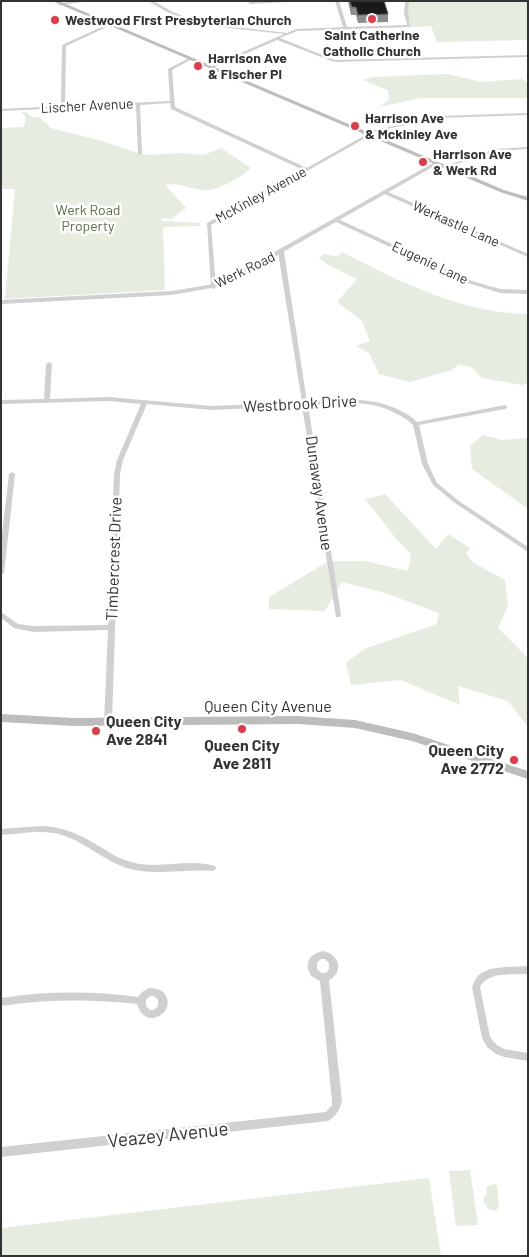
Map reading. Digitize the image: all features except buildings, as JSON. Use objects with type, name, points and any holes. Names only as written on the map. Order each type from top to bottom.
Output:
[{"type":"main road","points":[[56,3],[435,164],[502,191],[528,199]]},
{"type":"main road","name":"Queen City Avenue","points":[[1,718],[108,722],[288,720],[355,724],[412,737],[528,775]]},
{"type":"street","points":[[56,3],[88,1]]},
{"type":"street","points":[[150,1],[172,13],[201,24],[288,33]]},
{"type":"street","points":[[250,3],[301,1]]},
{"type":"street","points":[[337,1],[345,28]]},
{"type":"street","points":[[210,68],[276,38],[301,30],[408,26],[410,25],[406,13],[407,1]]},
{"type":"street","points":[[63,107],[64,45],[108,26]]},
{"type":"street","points":[[276,38],[334,61],[528,56]]},
{"type":"street","points":[[189,59],[170,68],[173,108],[306,169]]},
{"type":"street","name":"Lischer Avenue","points":[[1,110],[172,102]]},
{"type":"street","points":[[138,104],[140,154]]},
{"type":"street","name":"McKinley Avenue","points":[[213,287],[209,224],[366,134],[439,117],[528,114]]},
{"type":"street","points":[[443,167],[495,150],[528,148]]},
{"type":"street","name":"Werk Road","points":[[1,302],[172,293],[213,287],[239,276],[435,164]]},
{"type":"street","name":"Werkastle Lane","points":[[384,192],[528,256]]},
{"type":"street","name":"Eugenie Lane","points":[[336,220],[470,282],[500,291],[528,292]]},
{"type":"street","name":"Dunaway Avenue","points":[[281,252],[338,616]]},
{"type":"street","points":[[47,400],[49,364]]},
{"type":"street","name":"Westbrook Drive","points":[[1,402],[108,399],[212,408],[371,402],[387,406],[411,419],[416,424]]},
{"type":"street","name":"Timbercrest Drive","points":[[108,722],[117,474],[120,460],[145,402]]},
{"type":"street","points":[[505,407],[416,424],[425,464],[435,484],[457,502],[528,550]]},
{"type":"street","points":[[1,573],[12,474]]},
{"type":"street","points":[[1,614],[16,626],[33,629],[111,627]]},
{"type":"street","points":[[1,832],[61,831],[121,862],[136,867],[195,866],[212,868]]},
{"type":"street","points":[[528,970],[488,974],[478,980],[476,987],[486,1038],[489,1044],[501,1054],[528,1057]]},
{"type":"street","name":"Veazey Avenue","points":[[1,1152],[322,1118],[332,1112],[337,1101],[324,976]]},
{"type":"street","points":[[1,1002],[79,995],[141,1001]]},
{"type":"green space","points":[[407,1],[528,1],[528,40],[437,42],[431,26],[408,27],[410,25],[406,13]]},
{"type":"green space","points":[[448,74],[481,82],[522,79],[528,83],[528,98],[421,98],[379,107],[389,100],[388,90],[363,80],[372,77]]},
{"type":"green space","name":"Werk Road Property","points":[[21,112],[26,112],[32,117],[39,117],[51,128],[149,155],[179,153],[204,155],[221,148],[251,168],[241,176],[215,189],[198,189],[175,184],[165,185],[186,208],[171,219],[162,218],[162,221],[200,223],[200,226],[163,227],[165,290],[5,299],[15,189],[1,189],[1,128],[24,127],[26,117]]},
{"type":"green space","points":[[342,252],[409,285],[455,302],[503,312],[528,314],[528,383],[522,385],[482,378],[471,367],[459,364],[452,370],[410,382],[379,374],[369,353],[356,346],[370,341],[362,321],[337,302],[357,279],[328,265],[319,258],[324,254],[338,257]]},
{"type":"green space","points":[[483,435],[502,440],[528,438],[528,509],[472,469],[470,446]]},
{"type":"green space","points":[[385,494],[436,549],[448,534],[470,548],[466,554],[474,563],[505,580],[508,606],[498,628],[528,658],[528,727],[508,701],[458,686],[460,705],[401,680],[351,685],[346,663],[364,649],[437,624],[439,613],[382,592],[342,582],[325,611],[269,609],[269,597],[329,561],[365,561],[408,571],[411,554],[365,500]]},
{"type":"green space","points":[[470,1170],[478,1225],[456,1226],[449,1171]]},
{"type":"green space","points":[[429,1178],[441,1256],[1,1256],[1,1228]]},
{"type":"green space","points":[[493,1184],[497,1185],[499,1207],[495,1211],[488,1209],[483,1200],[487,1192],[486,1187]]},
{"type":"place","name":"Saint Catherine Catholic Church","points":[[372,19]]},
{"type":"place","name":"Westwood First Presbyterian Church","points":[[55,20]]},
{"type":"place","name":"Harrison Ave & Fischer Pl","points":[[198,66]]},
{"type":"place","name":"Harrison Ave & Mckinley Ave","points":[[355,126]]},
{"type":"place","name":"Harrison Ave & Werk Rd","points":[[423,162]]},
{"type":"place","name":"Queen City Ave 2811","points":[[242,729]]},
{"type":"place","name":"Queen City Ave 2841","points":[[96,731]]},
{"type":"place","name":"Queen City Ave 2772","points":[[514,760]]}]
